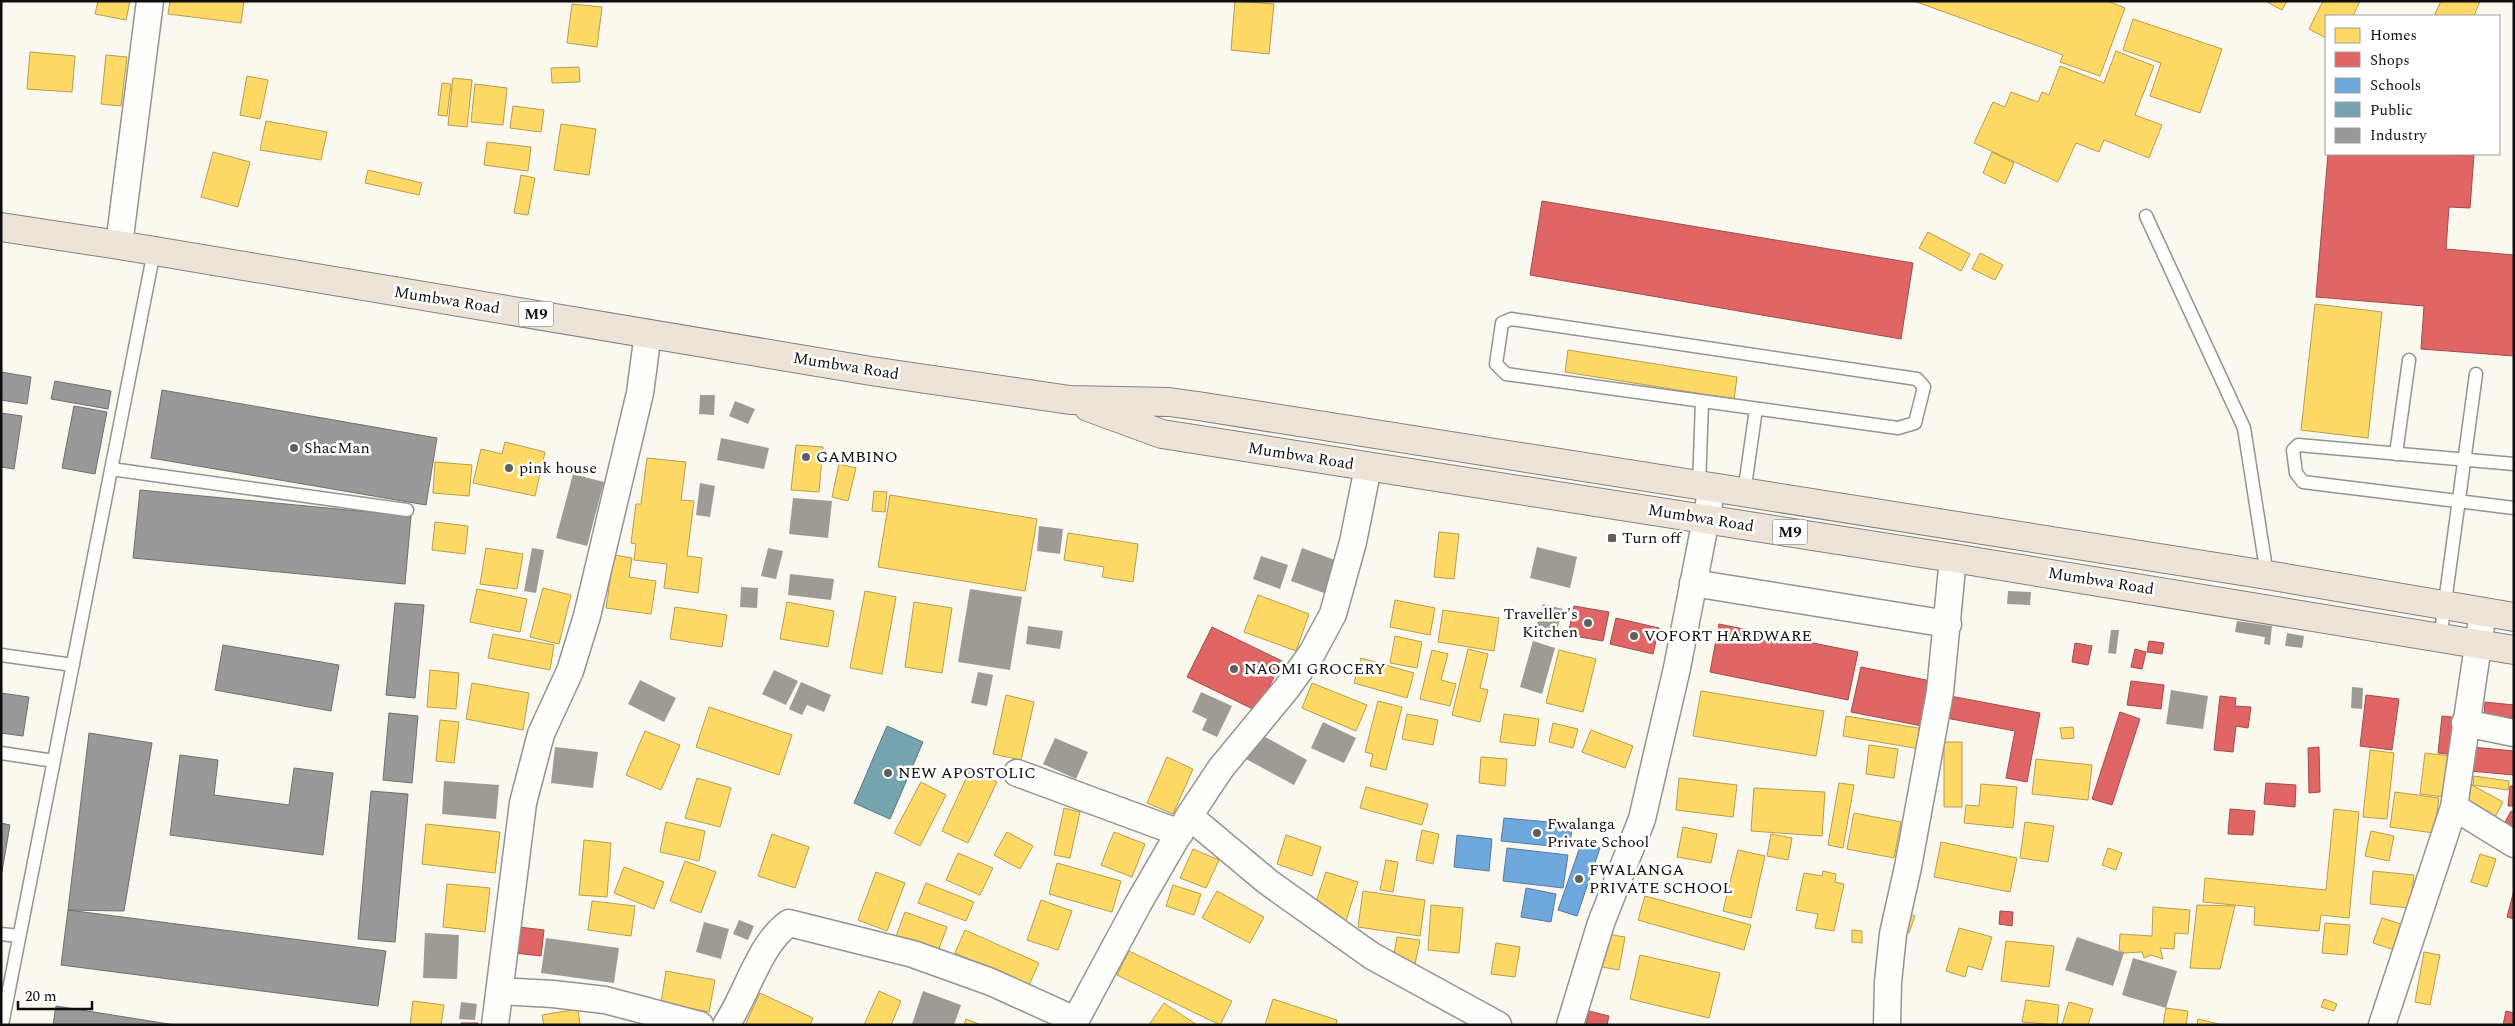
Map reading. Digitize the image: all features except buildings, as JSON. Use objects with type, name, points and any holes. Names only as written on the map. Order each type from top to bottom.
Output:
[{"type":"main road","name":"Mumbwa Road","points":[[1,227],[119,245],[871,371],[1070,400],[1169,402],[2267,574],[2514,617]]},
{"type":"main road","name":"Mumbwa Road","points":[[1070,400],[1162,434],[1706,518],[2514,650]]},
{"type":"street","points":[[119,245],[150,1]]},
{"type":"street","points":[[495,1025],[523,803],[541,734],[570,671],[587,616],[640,393],[648,333]]},
{"type":"street","points":[[726,1025],[769,945],[778,931],[790,923],[913,954],[991,982],[1074,1022],[1184,825],[1221,768],[1302,667],[1333,614],[1353,542],[1368,467]]},
{"type":"street","points":[[1570,1025],[1601,923],[1642,819],[1694,583],[1706,518],[1706,487]]},
{"type":"street","points":[[1887,1025],[1888,982],[1893,934],[1898,902],[1908,867],[1943,674],[1954,558]]},
{"type":"street","points":[[1694,583],[1948,624]]},
{"type":"street","points":[[2382,1025],[2454,807],[2483,612]]},
{"type":"street","points":[[2465,723],[2514,734]]},
{"type":"street","points":[[1017,773],[1184,825],[1372,956],[1498,1025]]},
{"type":"street","points":[[2454,807],[2514,844]]},
{"type":"street","points":[[500,992],[553,994],[605,1000],[700,1025]]},
{"type":"lane","points":[[2146,216],[2244,428],[2267,574]]},
{"type":"lane","points":[[2,1025],[154,251]]},
{"type":"lane","points":[[1511,319],[1917,379],[1924,387],[1915,423],[1898,428],[1756,409],[1506,374],[1496,364],[1502,323],[1511,319]]},
{"type":"lane","points":[[2396,454],[2409,360]]},
{"type":"lane","points":[[2440,639],[2476,374]]},
{"type":"lane","points":[[1702,402],[1706,487]]},
{"type":"lane","points":[[1744,493],[1756,409]]},
{"type":"lane","points":[[2514,464],[2298,445],[2293,450],[2293,463],[2296,473],[2303,482],[2514,508]]},
{"type":"lane","points":[[111,469],[407,510]]},
{"type":"lane","points":[[1,655],[73,665]]},
{"type":"lane","points":[[1,753],[54,761]]},
{"type":"lane","points":[[1,934],[19,936]]},
{"type":"place","name":"ShacMan","points":[[294,448]]},
{"type":"place","name":"GAMBINO","points":[[806,457]]},
{"type":"place","name":"pink house","points":[[509,468]]},
{"type":"place","name":"Turn off","points":[[1612,538]]},
{"type":"place","name":"Traveller's Kitchen","points":[[1588,623]]},
{"type":"place","name":"VOFORT HARDWARE","points":[[1634,636]]},
{"type":"place","name":"NAOMI GROCERY","points":[[1234,669]]},
{"type":"place","name":"NEW APOSTOLIC","points":[[888,773]]},
{"type":"place","name":"Fwalanga Private School","points":[[1537,833]]},
{"type":"place","name":"FWALANGA PRIVATE SCHOOL","points":[[1579,879]]}]
